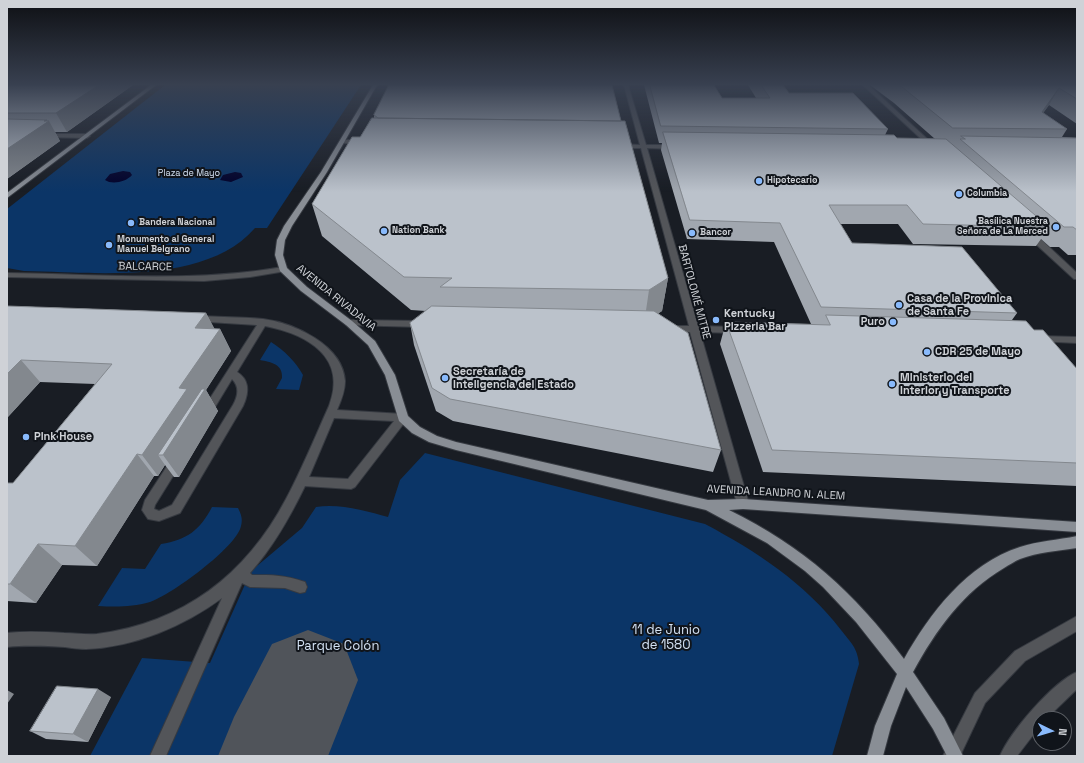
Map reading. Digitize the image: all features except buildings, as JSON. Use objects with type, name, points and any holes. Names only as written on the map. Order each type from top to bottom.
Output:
[{"type":"main road","points":[[7,196],[107,121]]},
{"type":"main road","name":"AVENIDA RIVADAVIA","points":[[354,121],[281,240],[279,255],[283,270],[304,289],[350,323],[372,343],[390,375],[403,418]]},
{"type":"main road","name":"AVENIDA LEANDRO N. ALEM","points":[[403,418],[416,430],[433,439],[456,446],[708,505],[743,504],[1077,527]]},
{"type":"main road","points":[[708,505],[769,538],[792,553],[820,576],[852,608],[904,671],[936,718],[953,754]]},
{"type":"main road","points":[[875,756],[883,725],[904,671],[926,636],[957,595],[990,568],[1016,554],[1077,542]]},
{"type":"street","name":"BARTOLOMÉ MITRE","points":[[635,121],[743,504]]},
{"type":"street","points":[[904,121],[937,150],[929,150]]},
{"type":"street","points":[[38,136],[87,136]]},
{"type":"street","points":[[342,142],[374,142]]},
{"type":"street","points":[[611,146],[682,147]]},
{"type":"street","points":[[1024,230],[1077,277]]},
{"type":"street","name":"BALCARCE","points":[[7,276],[204,279],[250,275],[283,270]]},
{"type":"street","points":[[7,640],[16,638],[86,642],[142,632],[172,620],[205,603],[240,574],[272,536],[287,512],[302,482],[340,386],[340,375],[335,364],[327,352],[296,331],[281,326],[263,322],[189,319]]},
{"type":"street","points":[[200,422],[263,322]]},
{"type":"street","points":[[350,323],[429,324]]},
{"type":"street","points":[[661,329],[748,331]]},
{"type":"street","points":[[1030,339],[1077,340]]},
{"type":"street","points":[[182,452],[149,504],[148,510],[152,514],[163,515],[176,509],[238,406],[243,397],[244,388],[242,381],[231,373]]},
{"type":"street","points":[[330,414],[403,418]]},
{"type":"street","points":[[302,482],[351,484],[403,418]]},
{"type":"street","points":[[240,574],[250,581],[285,582],[300,587]]},
{"type":"street","points":[[158,756],[240,574]]},
{"type":"street","points":[[953,754],[980,698],[1020,656],[1077,623]]},
{"type":"street","points":[[1008,756],[1017,741],[1065,689],[1077,680]]},
{"type":"green space","name":"Plaza de Mayo","points":[[120,121],[338,121],[267,228],[255,228],[234,247],[208,259],[178,267],[147,272],[82,273],[24,271],[7,268],[7,209]]},
{"type":"green space","points":[[271,342],[297,365],[303,375],[299,390],[276,389],[282,378],[281,370],[276,364],[260,360]]},
{"type":"green space","points":[[425,453],[705,524],[743,545],[779,570],[812,597],[851,642],[857,653],[859,664],[832,756],[90,756],[142,658],[210,663],[251,571],[302,528],[316,507],[343,507],[388,517],[400,480]]},
{"type":"green space","points":[[212,507],[238,508],[242,519],[237,535],[216,557],[187,580],[160,598],[137,605],[98,606],[122,568],[145,569],[161,544],[178,540],[192,533],[203,522]]},
{"type":"shaded area","points":[[123,171],[130,172],[132,175],[119,182],[108,182],[105,180],[110,174]]},
{"type":"shaded area","points":[[235,172],[241,173],[243,177],[231,182],[220,180],[223,175]]},
{"type":"taxiway","points":[[273,756],[308,680]]},
{"type":"place","name":"Hipotecario","points":[[759,181]]},
{"type":"place","name":"Columbia","points":[[959,194]]},
{"type":"place","name":"Bandera Nacional","points":[[131,223]]},
{"type":"place","name":"Basílica Nuestra Señora de La Merced","points":[[1056,227]]},
{"type":"place","name":"Nation Bank","points":[[384,231]]},
{"type":"place","name":"Bancor","points":[[692,233]]},
{"type":"place","name":"Monumento al General Manuel Belgrano","points":[[109,245]]},
{"type":"place","name":"Casa de la Provinica de Santa Fe","points":[[899,305]]},
{"type":"place","name":"Kentucky Pizzeria Bar","points":[[716,320]]},
{"type":"place","name":"Puro","points":[[893,322]]},
{"type":"place","name":"CDR 25 de Mayo","points":[[927,352]]},
{"type":"place","name":"Secretaría de Inteligencia del Estado","points":[[445,378]]},
{"type":"place","name":"Ministerio del Interior y Transporte","points":[[892,384]]},
{"type":"place","name":"Pink House","points":[[26,437]]},
{"type":"park label","name":"11 de Junio de 1580","points":[[666,638]]},
{"type":"park label","name":"Parque Colón","points":[[338,646]]}]
